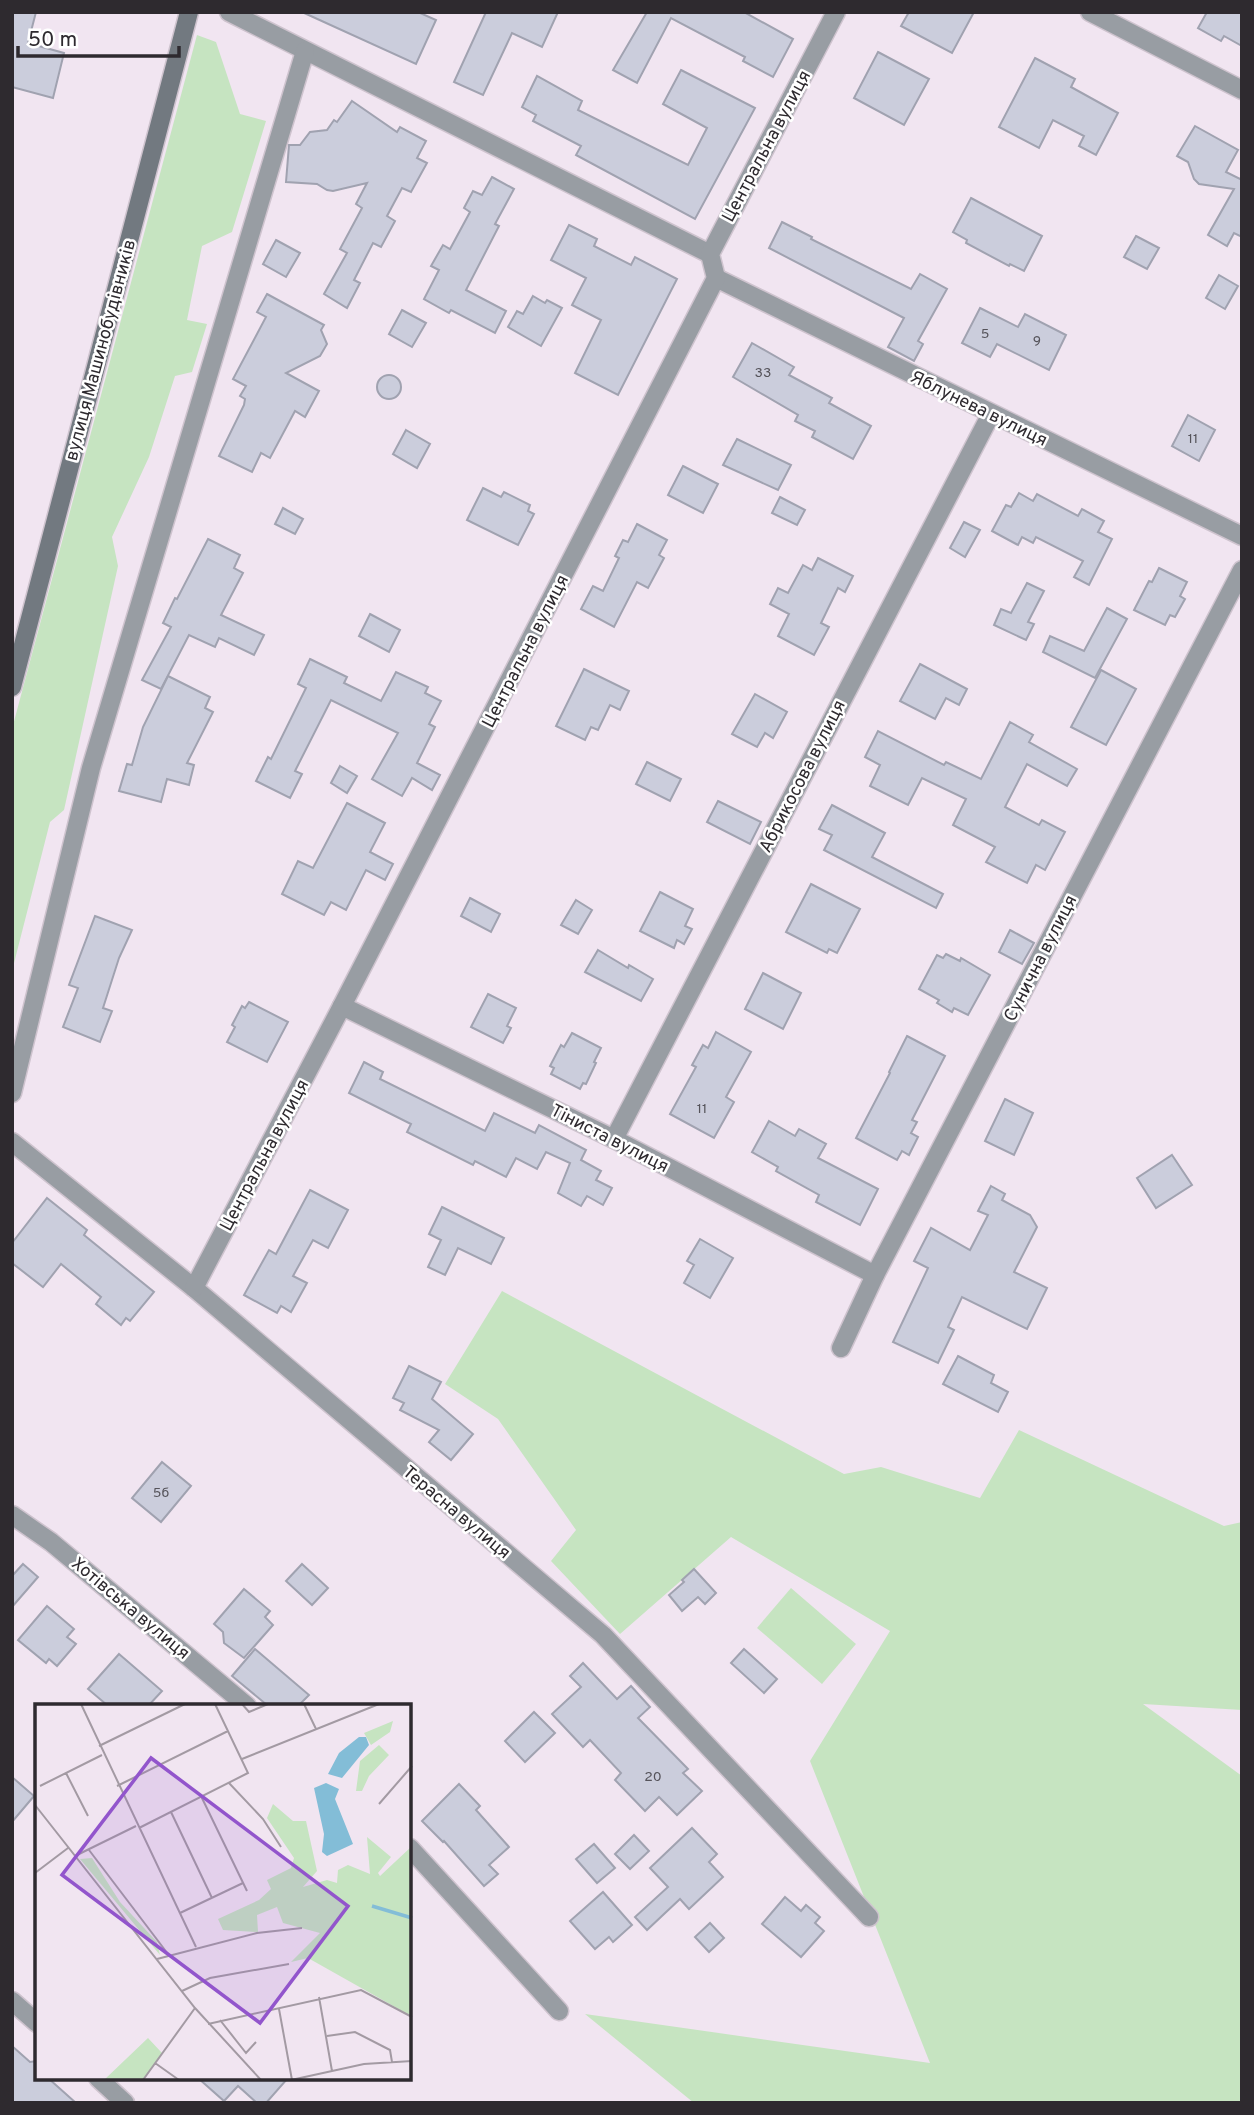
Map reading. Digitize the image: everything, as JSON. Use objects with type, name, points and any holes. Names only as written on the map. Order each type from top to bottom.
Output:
[{"type":"street","name":"вулиця Машинобудівників","points":[[12,687],[188,12]]},
{"type":"street","points":[[229,12],[709,254],[716,278]]},
{"type":"street","name":"Центральна вулиця","points":[[709,254],[836,12]]},
{"type":"street","points":[[1090,12],[1242,90]]},
{"type":"street","points":[[12,1093],[91,768],[305,51]]},
{"type":"street","name":"Центральна вулиця","points":[[194,1288],[716,278]]},
{"type":"street","name":"Яблунева вулиця","points":[[716,278],[1242,536]]},
{"type":"street","name":"Абрикосова вулиця","points":[[614,1139],[991,414]]},
{"type":"street","name":"Сунична вулиця","points":[[841,1348],[876,1275],[1242,570]]},
{"type":"street","name":"Тіниста вулиця","points":[[342,1006],[614,1139],[876,1275]]},
{"type":"street","name":"Терасна вулиця","points":[[12,1142],[194,1288],[603,1635],[869,1917]]},
{"type":"street","name":"Хотівська вулиця","points":[[12,1515],[51,1542],[245,1704]]},
{"type":"street","points":[[411,1849],[559,2011]]},
{"type":"street","points":[[12,2001],[35,2021]]},
{"type":"street","points":[[100,2080],[125,2103]]},
{"type":"green space","points":[[197,35],[216,42],[240,114],[266,121],[232,232],[202,246],[187,320],[207,324],[192,372],[175,376],[149,457],[112,537],[118,566],[64,810],[50,822],[12,971],[12,729]]},
{"type":"green space","points":[[502,1291],[844,1474],[881,1467],[980,1498],[1019,1430],[1224,1526],[1242,1522],[1242,1710],[1143,1704],[1242,1776],[1242,2103],[694,2103],[585,2014],[930,2063],[810,1761],[890,1631],[731,1537],[620,1634],[551,1561],[576,1530],[498,1419],[445,1384]]},
{"type":"green space","points":[[791,1588],[856,1644],[822,1684],[757,1628]]},
{"type":"building","points":[[12,12],[36,12],[28,43],[64,53],[53,98],[12,87]]},
{"type":"building","points":[[302,12],[418,12],[436,20],[416,64]]},
{"type":"building","points":[[486,12],[558,12],[542,47],[512,33],[483,95],[454,82]]},
{"type":"building","points":[[647,12],[744,12],[793,39],[773,77],[743,61],[745,57],[671,18],[637,83],[613,70]]},
{"type":"building","points":[[909,12],[974,12],[952,53],[901,26]]},
{"type":"building","points":[[1207,12],[1242,12],[1242,46],[1224,36],[1221,41],[1198,28]]},
{"type":"building","points":[[878,52],[929,79],[904,125],[854,98]]},
{"type":"building","points":[[1035,58],[1075,79],[1071,87],[1118,113],[1096,155],[1079,146],[1084,136],[1053,120],[1039,148],[999,127]]},
{"type":"building","points":[[681,70],[755,108],[695,219],[576,155],[581,146],[533,121],[536,115],[522,107],[537,76],[582,101],[578,110],[688,165],[707,128],[663,104]]},
{"type":"building","points":[[352,101],[397,132],[400,127],[426,141],[417,158],[427,163],[411,192],[402,188],[387,216],[395,221],[381,247],[373,243],[354,280],[360,283],[347,308],[324,294],[347,253],[340,249],[362,208],[356,204],[367,183],[333,191],[317,184],[286,182],[289,145],[300,145],[310,132],[327,130],[334,120],[337,122]]},
{"type":"building","points":[[1195,126],[1238,150],[1226,172],[1240,179],[1242,176],[1242,237],[1234,233],[1227,246],[1208,235],[1234,189],[1199,184],[1194,179],[1188,162],[1177,156]]},
{"type":"building","points":[[492,177],[514,189],[495,224],[499,226],[466,290],[506,311],[495,333],[424,299],[439,270],[431,266],[443,245],[450,249],[470,212],[464,208],[473,191],[482,195]]},
{"type":"building","points":[[971,198],[1042,236],[1024,271],[966,243],[967,240],[953,232]]},
{"type":"building","points":[[782,222],[911,289],[920,274],[947,289],[918,341],[923,344],[914,361],[888,347],[904,318],[769,248]]},
{"type":"building","points":[[569,225],[597,239],[594,246],[631,265],[635,257],[677,279],[618,395],[575,373],[601,320],[572,305],[586,278],[551,260]]},
{"type":"building","points":[[1136,236],[1159,248],[1147,269],[1124,257]]},
{"type":"building","points":[[276,240],[300,253],[286,277],[263,264]]},
{"type":"building","points":[[1219,275],[1238,286],[1225,309],[1206,298]]},
{"type":"building","points":[[267,294],[324,325],[321,330],[327,344],[320,356],[286,373],[319,391],[305,417],[295,411],[270,458],[261,453],[252,472],[219,456],[244,405],[245,399],[240,396],[246,386],[233,379],[266,317],[257,312]]},
{"type":"building","points":[[533,296],[562,308],[541,346],[508,327],[517,311],[523,314]]},
{"type":"building","points":[[980,308],[1018,327],[1025,314],[1066,335],[1049,370],[997,344],[990,357],[962,343]]},
{"type":"building","points":[[402,310],[426,323],[412,347],[389,334]]},
{"type":"building","points":[[752,343],[794,367],[789,375],[832,398],[829,403],[871,426],[853,459],[812,437],[815,431],[795,421],[798,415],[733,377]]},
{"type":"building","points":[[389,375],[397,379],[401,387],[397,395],[389,399],[381,395],[377,387],[381,379]]},
{"type":"building","points":[[1188,415],[1215,430],[1199,461],[1172,446]]},
{"type":"building","points":[[406,430],[430,444],[417,468],[393,454]]},
{"type":"building","points":[[737,439],[791,465],[778,490],[723,465]]},
{"type":"building","points":[[683,466],[718,484],[703,513],[668,495]]},
{"type":"building","points":[[483,488],[501,497],[504,492],[530,505],[528,511],[534,514],[518,545],[467,520]]},
{"type":"building","points":[[1019,493],[1033,501],[1037,494],[1078,516],[1082,509],[1104,521],[1098,532],[1112,539],[1089,585],[1074,577],[1083,561],[1036,537],[1033,543],[1022,537],[1018,545],[992,531],[1006,505],[1011,507]]},
{"type":"building","points":[[780,497],[805,510],[797,525],[772,513]]},
{"type":"building","points":[[283,508],[303,519],[295,534],[275,524]]},
{"type":"building","points":[[964,522],[980,530],[965,557],[950,548]]},
{"type":"building","points":[[637,524],[667,540],[659,555],[664,558],[648,588],[637,582],[614,627],[581,609],[593,586],[603,591],[619,558],[615,556],[623,540],[628,542]]},
{"type":"building","points":[[208,539],[240,555],[234,568],[243,573],[221,615],[264,635],[254,655],[219,638],[215,647],[189,635],[161,689],[142,680],[171,627],[163,623]]},
{"type":"building","points":[[818,558],[853,576],[845,592],[838,588],[821,623],[829,627],[814,655],[778,636],[789,614],[770,604],[778,588],[788,593],[803,565],[812,570]]},
{"type":"building","points":[[1159,568],[1187,582],[1180,596],[1185,599],[1175,617],[1170,615],[1165,625],[1134,610]]},
{"type":"building","points":[[1027,583],[1044,591],[1028,622],[1034,624],[1026,640],[994,625],[1001,609],[1011,613]]},
{"type":"building","points":[[1107,608],[1127,619],[1095,678],[1043,652],[1050,636],[1084,651]]},
{"type":"building","points":[[370,614],[400,630],[389,652],[359,636]]},
{"type":"building","points":[[310,659],[347,677],[344,683],[381,701],[396,672],[428,687],[425,693],[441,701],[429,724],[435,727],[417,763],[440,775],[432,790],[412,778],[402,796],[372,779],[398,733],[331,700],[295,771],[302,774],[290,798],[256,781],[268,757],[271,759],[306,688],[298,684]]},
{"type":"building","points":[[920,664],[967,689],[959,705],[946,698],[935,719],[900,701]]},
{"type":"building","points":[[584,669],[629,691],[620,710],[610,705],[598,730],[591,727],[585,740],[556,726]]},
{"type":"building","points":[[1101,670],[1136,689],[1106,745],[1071,727]]},
{"type":"building","points":[[168,676],[210,697],[205,708],[213,712],[187,763],[194,765],[189,785],[167,779],[161,802],[119,791],[127,764],[132,765],[143,727]]},
{"type":"building","points":[[755,694],[787,712],[773,738],[765,733],[757,747],[732,734]]},
{"type":"building","points":[[1010,722],[1033,735],[1029,742],[1077,769],[1067,786],[1027,764],[1005,807],[1039,825],[1042,820],[1065,832],[1045,870],[1036,865],[1027,883],[986,862],[995,847],[953,825],[966,799],[922,778],[908,805],[870,786],[880,765],[865,757],[878,731],[944,765],[946,762],[981,779]]},
{"type":"building","points":[[647,762],[681,779],[670,801],[636,784]]},
{"type":"building","points":[[340,766],[357,776],[347,793],[331,783]]},
{"type":"building","points":[[718,801],[761,822],[750,844],[707,822]]},
{"type":"building","points":[[347,803],[385,823],[370,852],[393,864],[385,880],[366,870],[346,910],[331,902],[324,915],[282,894],[298,861],[313,868]]},
{"type":"building","points":[[832,805],[885,833],[872,857],[943,894],[936,908],[824,850],[832,835],[819,829]]},
{"type":"building","points":[[811,884],[860,909],[837,953],[829,949],[827,953],[786,932]]},
{"type":"building","points":[[660,892],[693,909],[685,926],[692,929],[684,944],[677,940],[674,948],[640,931]]},
{"type":"building","points":[[470,898],[500,914],[491,932],[461,916]]},
{"type":"building","points":[[576,900],[592,910],[578,934],[561,925]]},
{"type":"building","points":[[95,916],[132,930],[119,958],[103,1008],[112,1011],[100,1042],[63,1027],[78,988],[69,985]]},
{"type":"building","points":[[1010,930],[1034,943],[1022,964],[999,952]]},
{"type":"building","points":[[598,950],[653,979],[641,1001],[585,972]]},
{"type":"building","points":[[946,954],[960,961],[961,958],[990,975],[968,1015],[954,1008],[952,1012],[937,1003],[939,1000],[919,989],[937,955],[943,958]]},
{"type":"building","points":[[763,973],[801,993],[783,1029],[745,1009]]},
{"type":"building","points":[[488,994],[516,1008],[507,1026],[511,1028],[503,1043],[471,1027]]},
{"type":"building","points":[[249,1002],[288,1022],[267,1062],[227,1042],[242,1006],[245,1008]]},
{"type":"building","points":[[716,1032],[751,1052],[726,1097],[734,1102],[714,1138],[670,1114],[696,1067],[692,1065],[703,1045],[708,1048]]},
{"type":"building","points":[[572,1033],[601,1048],[586,1084],[583,1083],[580,1089],[551,1074],[554,1068],[550,1066],[561,1045],[564,1047]]},
{"type":"building","points":[[907,1036],[945,1056],[912,1120],[917,1122],[911,1133],[918,1137],[909,1155],[902,1151],[897,1160],[856,1138]]},
{"type":"building","points":[[364,1062],[383,1072],[380,1079],[485,1131],[494,1113],[535,1133],[539,1125],[586,1150],[581,1160],[601,1171],[596,1180],[612,1188],[603,1205],[587,1196],[581,1206],[558,1193],[570,1163],[546,1152],[537,1169],[516,1158],[506,1177],[475,1161],[473,1165],[407,1132],[411,1124],[349,1093]]},
{"type":"building","points":[[1005,1099],[1033,1113],[1014,1155],[985,1141]]},
{"type":"building","points":[[769,1121],[795,1136],[799,1129],[826,1144],[818,1158],[878,1189],[860,1225],[816,1202],[819,1195],[776,1171],[778,1167],[752,1152]]},
{"type":"building","points":[[1172,1155],[1192,1185],[1156,1208],[1137,1178]]},
{"type":"building","points":[[991,1186],[1005,1194],[1002,1200],[1030,1215],[1037,1227],[1014,1272],[1047,1288],[1027,1329],[962,1297],[948,1327],[954,1330],[938,1363],[893,1342],[928,1268],[914,1261],[931,1228],[970,1250],[988,1215],[978,1211]]},
{"type":"building","points":[[310,1190],[348,1210],[328,1248],[313,1240],[293,1276],[307,1283],[291,1312],[281,1306],[277,1313],[244,1295],[269,1250],[276,1254]]},
{"type":"building","points":[[47,1198],[87,1230],[84,1235],[154,1292],[130,1321],[126,1318],[121,1325],[96,1304],[101,1297],[61,1264],[43,1287],[12,1263],[12,1243]]},
{"type":"building","points":[[442,1207],[504,1238],[491,1264],[458,1248],[445,1275],[428,1267],[441,1240],[429,1234]]},
{"type":"building","points":[[700,1239],[733,1258],[710,1298],[684,1283],[694,1265],[687,1261]]},
{"type":"building","points":[[958,1356],[994,1375],[991,1383],[1008,1392],[998,1412],[943,1384]]},
{"type":"building","points":[[409,1366],[441,1382],[432,1399],[473,1434],[451,1460],[429,1442],[439,1430],[400,1410],[404,1403],[393,1398]]},
{"type":"building","points":[[162,1462],[191,1486],[161,1522],[132,1498]]},
{"type":"building","points":[[23,1564],[38,1577],[12,1607],[12,1576]]},
{"type":"building","points":[[302,1564],[328,1588],[312,1605],[286,1581]]},
{"type":"building","points":[[694,1569],[716,1593],[705,1604],[698,1597],[682,1611],[669,1595]]},
{"type":"building","points":[[244,1589],[270,1611],[265,1617],[273,1625],[244,1658],[224,1643],[223,1632],[214,1624]]},
{"type":"building","points":[[47,1606],[74,1629],[67,1637],[76,1644],[57,1666],[49,1659],[46,1663],[18,1640]]},
{"type":"building","points":[[255,1649],[309,1695],[300,1704],[266,1704],[232,1676]]},
{"type":"building","points":[[744,1649],[777,1679],[764,1693],[731,1663]]},
{"type":"building","points":[[119,1654],[162,1691],[150,1704],[106,1704],[88,1689]]},
{"type":"building","points":[[583,1663],[617,1699],[631,1686],[650,1707],[638,1718],[688,1769],[683,1773],[702,1791],[677,1815],[659,1797],[645,1811],[615,1780],[621,1773],[590,1740],[583,1747],[552,1714],[581,1687],[570,1676]]},
{"type":"building","points":[[534,1712],[555,1733],[525,1762],[505,1741]]},
{"type":"building","points":[[12,1777],[34,1796],[12,1822]]},
{"type":"building","points":[[459,1784],[480,1806],[476,1810],[509,1847],[489,1865],[498,1874],[484,1886],[444,1841],[422,1821]]},
{"type":"building","points":[[692,1828],[717,1854],[709,1862],[723,1877],[689,1909],[680,1899],[647,1930],[635,1917],[668,1887],[650,1868]]},
{"type":"building","points":[[634,1835],[649,1851],[630,1869],[615,1854]]},
{"type":"building","points":[[594,1844],[615,1868],[597,1883],[576,1859]]},
{"type":"building","points":[[603,1892],[632,1925],[613,1942],[609,1937],[595,1949],[570,1921]]},
{"type":"building","points":[[785,1897],[801,1911],[806,1905],[820,1917],[815,1923],[824,1931],[801,1957],[762,1924]]},
{"type":"building","points":[[710,1923],[724,1938],[709,1952],[695,1937]]},
{"type":"building","points":[[12,2046],[30,2062],[35,2061],[35,2080],[50,2080],[76,2103],[12,2103]]},
{"type":"building","points":[[200,2080],[286,2080],[266,2103],[257,2103],[238,2086],[224,2101]]}]
